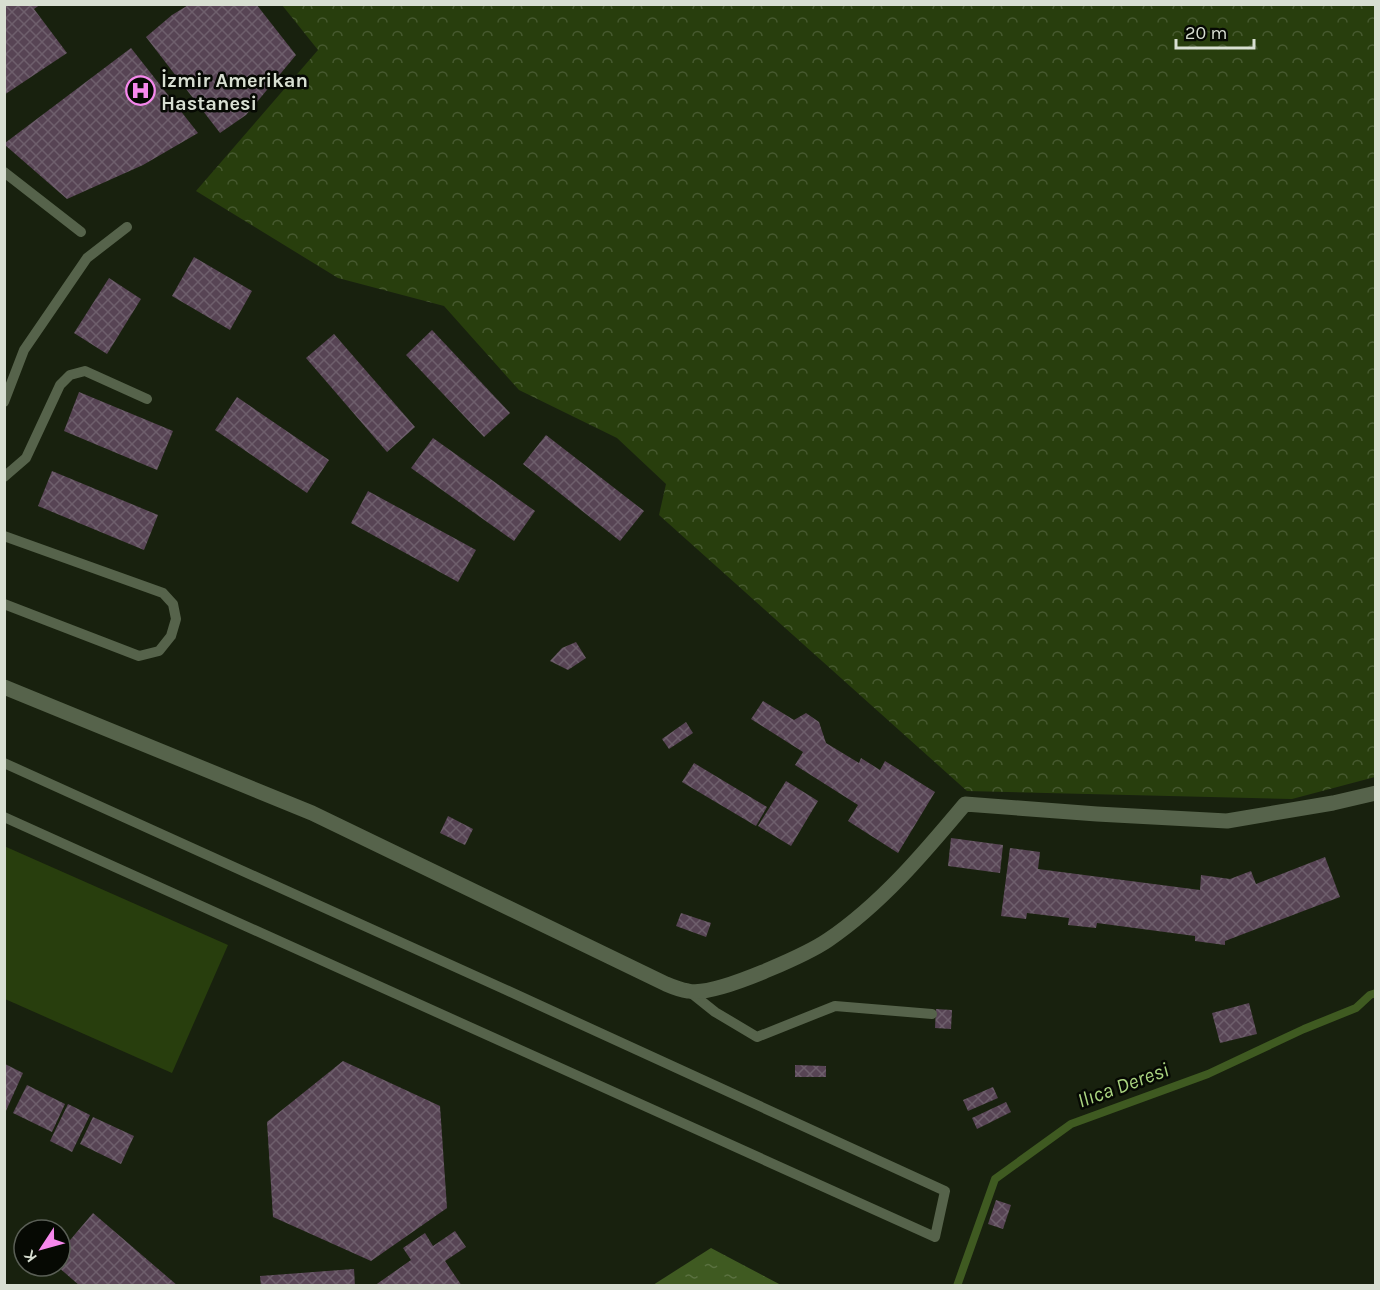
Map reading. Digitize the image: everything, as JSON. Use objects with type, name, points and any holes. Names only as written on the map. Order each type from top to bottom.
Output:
[{"type":"street","points":[[4,687],[312,813],[666,984],[690,992],[716,988],[743,980],[780,965],[828,940],[870,906],[922,855],[965,804],[1227,821],[1333,803],[1376,793]]},
{"type":"lane","points":[[4,172],[81,232]]},
{"type":"lane","points":[[4,402],[24,350],[87,258],[127,227]]},
{"type":"lane","points":[[4,477],[26,458],[60,385],[70,375],[85,371],[147,399]]},
{"type":"lane","points":[[4,536],[164,593],[173,604],[176,619],[171,636],[159,651],[140,656],[4,604]]},
{"type":"lane","points":[[4,764],[945,1191],[935,1238],[4,817]]},
{"type":"lane","points":[[690,992],[715,1012],[757,1037],[835,1006],[932,1014]]},
{"type":"green space","points":[[282,5],[1375,5],[1375,777],[1292,799],[967,791],[659,515],[666,484],[617,438],[519,390],[444,306],[338,278],[196,191],[318,50]]},
{"type":"green space","points":[[4,846],[228,945],[172,1073],[5,999]]},
{"type":"water","points":[[711,1248],[781,1285],[653,1285]]},
{"type":"building","points":[[4,4],[41,4],[34,9],[67,53],[4,95]]},
{"type":"building","points":[[190,4],[256,4],[296,55],[246,115],[220,133],[146,37],[172,15]]},
{"type":"building","points":[[131,48],[198,133],[143,165],[67,199],[5,143]]},
{"type":"building","points":[[194,257],[252,291],[230,330],[172,296]]},
{"type":"building","points":[[109,278],[141,299],[107,354],[74,333]]},
{"type":"building","points":[[432,330],[510,413],[484,437],[406,355]]},
{"type":"building","points":[[334,334],[415,427],[387,452],[306,358]]},
{"type":"building","points":[[79,392],[173,431],[157,470],[64,431]]},
{"type":"building","points":[[237,397],[329,460],[307,493],[215,430]]},
{"type":"building","points":[[546,435],[644,511],[620,541],[523,464]]},
{"type":"building","points":[[433,438],[535,511],[514,541],[411,468]]},
{"type":"building","points":[[52,471],[158,515],[144,550],[38,506]]},
{"type":"building","points":[[368,491],[476,550],[458,582],[351,523]]},
{"type":"building","points":[[576,642],[586,658],[568,670],[550,661],[562,648]]},
{"type":"building","points":[[763,701],[794,720],[806,713],[819,722],[826,743],[859,763],[861,758],[880,770],[885,761],[935,792],[898,853],[848,821],[858,805],[795,765],[803,752],[751,719]]},
{"type":"building","points":[[686,722],[693,733],[669,749],[662,739]]},
{"type":"building","points":[[694,763],[767,807],[756,826],[682,782]]},
{"type":"building","points":[[786,781],[818,801],[791,846],[758,826]]},
{"type":"building","points":[[448,816],[473,829],[465,845],[440,833]]},
{"type":"building","points":[[951,838],[1003,845],[1000,873],[948,866]]},
{"type":"building","points":[[1010,848],[1040,852],[1038,869],[1200,890],[1201,875],[1230,879],[1251,871],[1256,884],[1325,857],[1340,897],[1225,941],[1225,945],[1195,941],[1195,936],[1097,923],[1096,928],[1068,925],[1069,918],[1027,913],[1026,919],[1001,916]]},
{"type":"building","points":[[681,913],[711,923],[706,937],[676,926]]},
{"type":"building","points":[[1249,1003],[1257,1034],[1220,1043],[1212,1013]]},
{"type":"building","points":[[936,1009],[952,1010],[951,1029],[935,1028]]},
{"type":"building","points":[[343,1061],[440,1106],[447,1208],[371,1261],[273,1217],[267,1122]]},
{"type":"building","points":[[5,1064],[23,1073],[5,1113]]},
{"type":"building","points":[[795,1065],[826,1066],[826,1077],[795,1077]]},
{"type":"building","points":[[27,1085],[65,1104],[52,1132],[13,1113]]},
{"type":"building","points":[[993,1087],[998,1098],[968,1111],[963,1100]]},
{"type":"building","points":[[1006,1102],[1011,1112],[977,1129],[972,1118]]},
{"type":"building","points":[[68,1104],[90,1115],[72,1152],[50,1141]]},
{"type":"building","points":[[93,1117],[134,1136],[121,1164],[80,1144]]},
{"type":"building","points":[[996,1200],[1011,1205],[1003,1229],[988,1224]]},
{"type":"building","points":[[93,1213],[178,1286],[80,1286],[71,1278],[72,1238]]},
{"type":"building","points":[[455,1231],[466,1247],[445,1261],[462,1286],[374,1286],[411,1260],[403,1248],[425,1233],[433,1246]]},
{"type":"building","points":[[354,1269],[355,1286],[261,1286],[260,1276]]},
{"type":"waterway","name":"Ilıca Deresi","points":[[957,1286],[995,1179],[1071,1124],[1208,1074],[1304,1029],[1356,1008],[1370,995],[1376,993]]},
{"type":"place","name":"İzmir Amerikan Hastanesi","points":[[140,91]]}]
